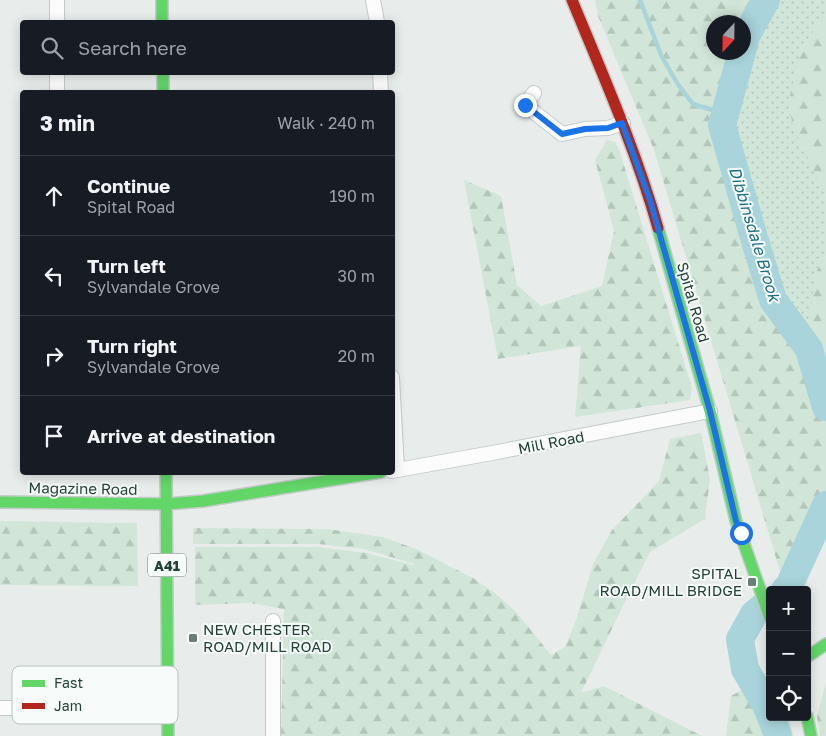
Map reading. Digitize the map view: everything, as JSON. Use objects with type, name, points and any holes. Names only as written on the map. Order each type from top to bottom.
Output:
[{"type":"main road","points":[[162,0],[162,20]]},
{"type":"main road","name":"Spital Road","points":[[572,0],[622,123],[650,200],[710,411],[736,521],[766,607]]},
{"type":"main road","points":[[163,75],[163,90]]},
{"type":"main road","name":"A41","points":[[166,475],[168,666]]},
{"type":"main road","points":[[166,504],[203,501],[363,475]]},
{"type":"main road","name":"Magazine Road","points":[[0,502],[166,504]]},
{"type":"main road","points":[[811,654],[826,644]]},
{"type":"main road","points":[[808,721],[812,736]]},
{"type":"street","points":[[57,0],[57,20]]},
{"type":"street","points":[[373,0],[377,20]]},
{"type":"street","points":[[57,75],[57,90]]},
{"type":"street","points":[[380,75],[381,90]]},
{"type":"street","points":[[534,93],[525,105],[562,134],[585,129],[608,128],[622,123]]},
{"type":"street","name":"Mill Road","points":[[395,470],[710,411]]},
{"type":"street","points":[[272,621],[273,736]]},
{"type":"green space","points":[[595,0],[766,0],[751,27],[751,15],[706,15],[706,60],[740,60],[722,125],[773,300],[808,348],[815,274],[826,256],[826,505],[794,575],[782,578],[654,150],[598,16]]},
{"type":"green space","points":[[766,0],[826,0],[826,15],[801,48],[816,174],[826,196],[826,256],[815,274],[809,349],[773,300],[722,125],[740,60],[751,60],[752,25]]},
{"type":"green space","points":[[826,15],[826,196],[794,130],[788,104],[801,48]]},
{"type":"green space","points":[[607,140],[615,142],[619,149],[692,388],[690,400],[575,417],[581,346],[498,359],[464,180],[501,196],[517,285],[541,306],[602,286],[614,231],[595,160]]},
{"type":"green space","points":[[701,433],[710,479],[705,519],[650,552],[581,693],[604,686],[702,736],[281,736],[284,609],[251,603],[195,605],[195,547],[318,547],[366,553],[414,564],[364,549],[318,544],[193,544],[193,528],[327,529],[383,537],[416,549],[473,578],[495,593],[517,613],[551,655],[565,647],[576,620],[593,564],[612,530],[659,481],[670,439]]},
{"type":"green space","points":[[0,521],[137,523],[138,586],[0,585]]},
{"type":"green space","points":[[766,676],[766,721],[789,721],[794,736],[726,736],[731,696]]},
{"type":"green space","points":[[826,681],[826,736],[820,736],[817,717]]},
{"type":"waterway","points":[[640,0],[661,55],[677,83],[693,104],[725,114]]},
{"type":"waterway","name":"Dibbinsdale Brook","points":[[751,27],[766,0]]},
{"type":"waterway","name":"Dibbinsdale Brook","points":[[740,60],[722,125],[773,300],[809,349],[826,407]]},
{"type":"waterway","name":"Dibbinsdale Brook","points":[[789,586],[826,505]]},
{"type":"waterway","name":"Dibbinsdale Brook","points":[[766,604],[754,614],[740,639],[745,669],[766,705]]},
{"type":"waterway","name":"Dibbinsdale Brook","points":[[772,721],[778,736]]},
{"type":"traffic: fast","points":[[162,0],[162,20]]},
{"type":"traffic: fast","points":[[163,75],[163,90]]},
{"type":"traffic: fast","points":[[658,228],[710,411],[736,521],[766,607]]},
{"type":"traffic: fast","points":[[166,475],[167,666]]},
{"type":"traffic: fast","points":[[0,502],[167,504],[203,501],[363,475]]},
{"type":"traffic: fast","points":[[811,654],[826,644]]},
{"type":"traffic: fast","points":[[808,721],[811,736]]},
{"type":"traffic: fast","points":[[168,724],[168,736]]},
{"type":"traffic: jam","points":[[572,0],[640,170],[658,228]]},
{"type":"place","name":"SPITAL ROAD/MILL BRIDGE","points":[[752,582]]},
{"type":"place","name":"NEW CHESTER ROAD/MILL ROAD","points":[[193,638]]},
{"type":"route","points":[[525,105],[562,134],[585,129],[608,128],[622,123],[650,200],[710,411],[736,521],[741,533]]}]
